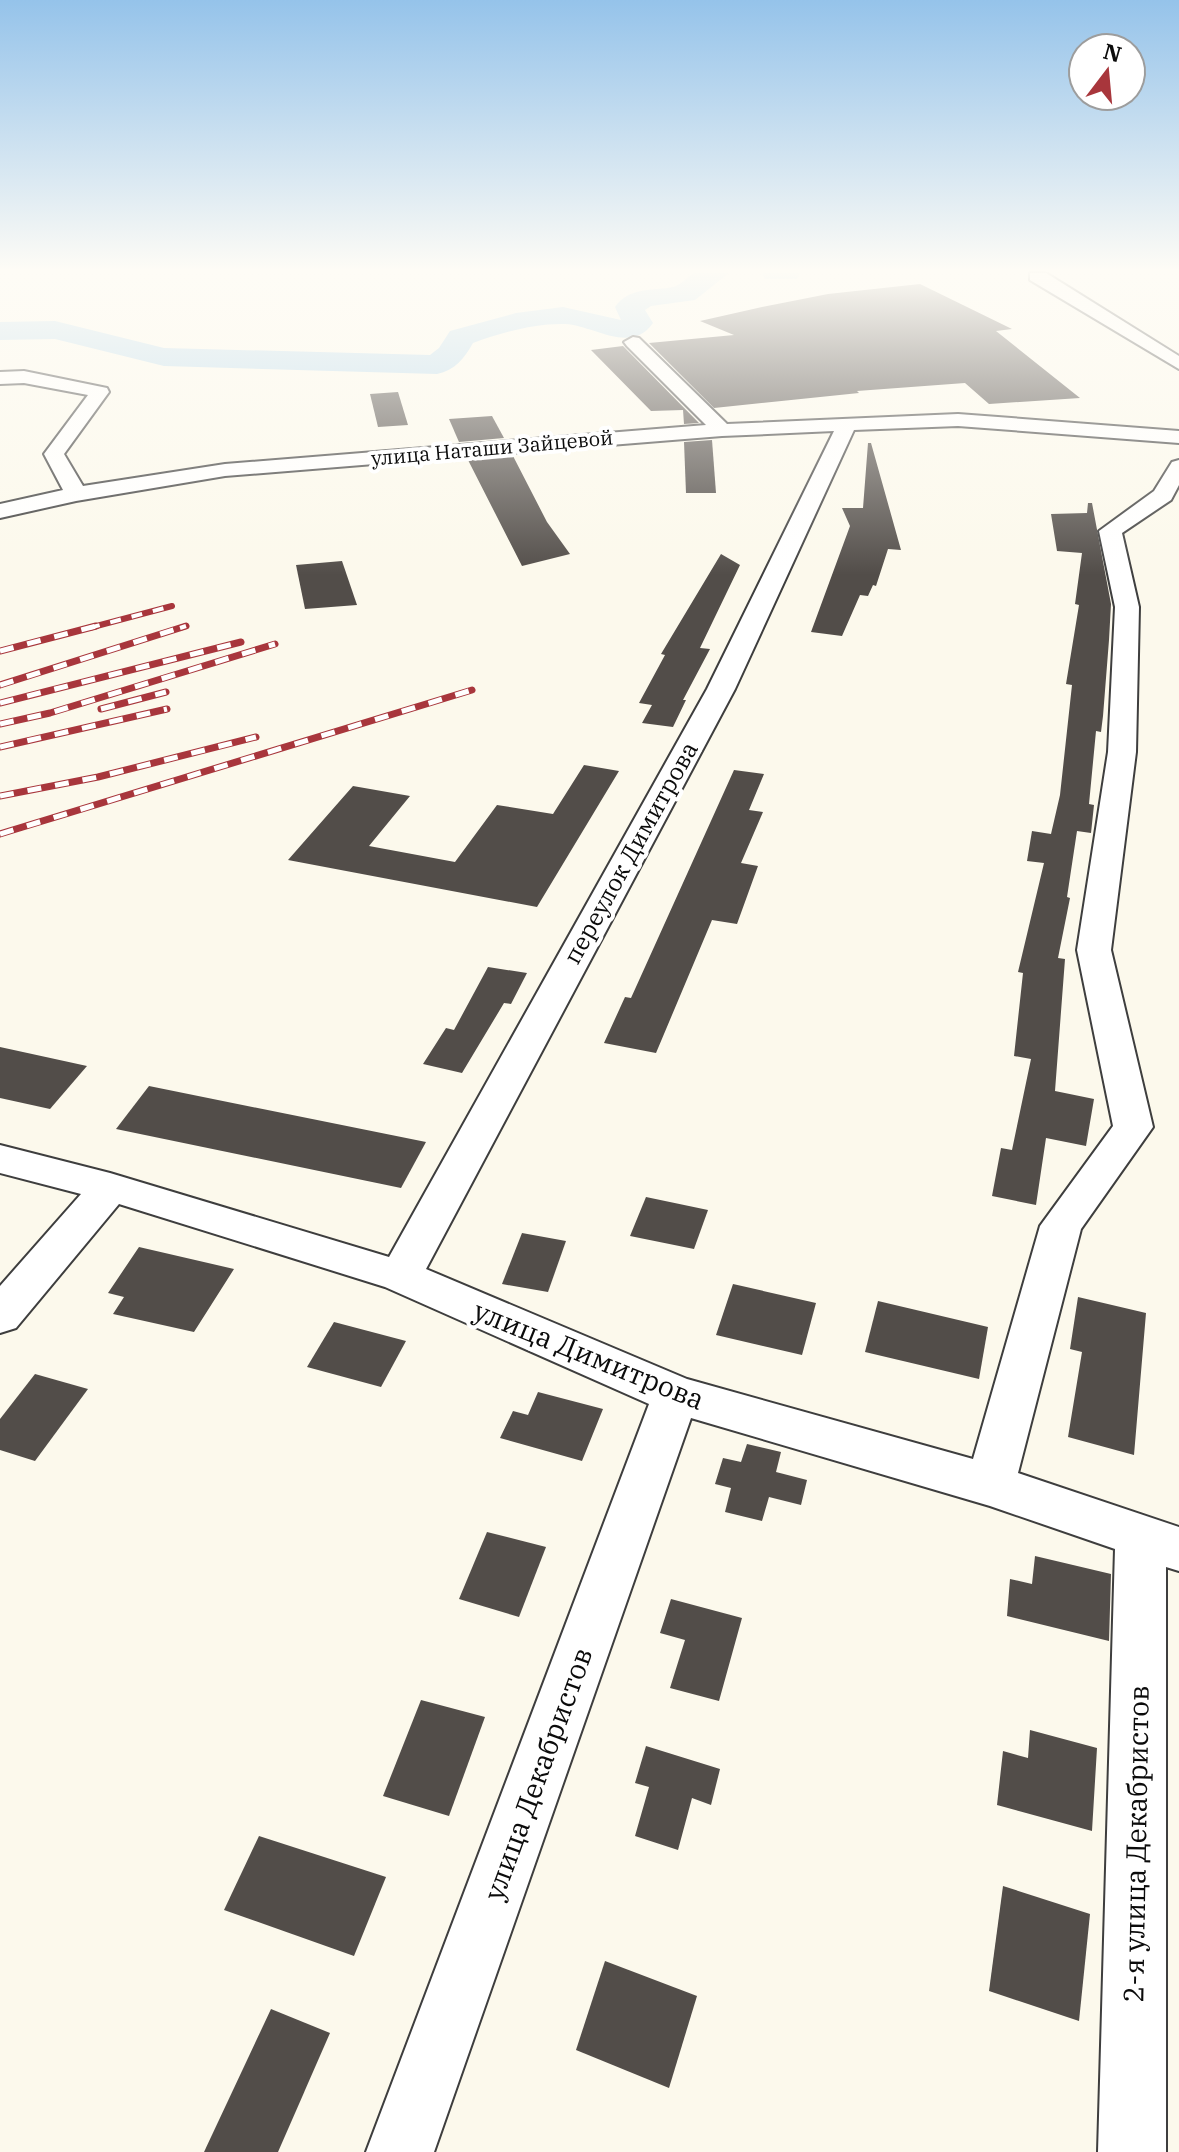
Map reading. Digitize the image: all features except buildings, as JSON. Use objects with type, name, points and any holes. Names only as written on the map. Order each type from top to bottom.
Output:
[{"type":"street","points":[[665,373],[722,430]]},
{"type":"street","points":[[0,378],[24,377],[100,392],[54,454],[76,494]]},
{"type":"street","name":"улица Наташи Зайцевой","points":[[0,511],[76,494],[225,470],[722,430],[958,420],[1179,438]]},
{"type":"street","name":"переулок Димитрова","points":[[400,1276],[721,689],[848,423]]},
{"type":"street","points":[[990,1485],[1061,1226],[1133,1127],[1094,950],[1123,737],[1127,607],[1110,531],[1163,495],[1179,466]]},
{"type":"street","name":"улица Димитрова","points":[[0,1159],[110,1187],[400,1276],[676,1395],[990,1485],[1160,1542]]},
{"type":"street","points":[[0,1316],[110,1187]]},
{"type":"street","name":"улица Декабристов","points":[[400,2152],[676,1395]]},
{"type":"street","name":"2-я улица Декабристов","points":[[1132,2152],[1160,1542]]},
{"type":"railway","points":[[89,628],[172,606]]},
{"type":"railway","points":[[0,651],[96,626]]},
{"type":"railway","points":[[0,685],[186,626],[180,628]]},
{"type":"railway","points":[[0,703],[241,642]]},
{"type":"railway","points":[[0,724],[50,713],[275,644]]},
{"type":"railway","points":[[0,834],[472,690]]},
{"type":"railway","points":[[101,709],[166,692]]},
{"type":"railway","points":[[0,747],[167,709]]},
{"type":"railway","points":[[0,796],[98,777],[256,737]]}]
